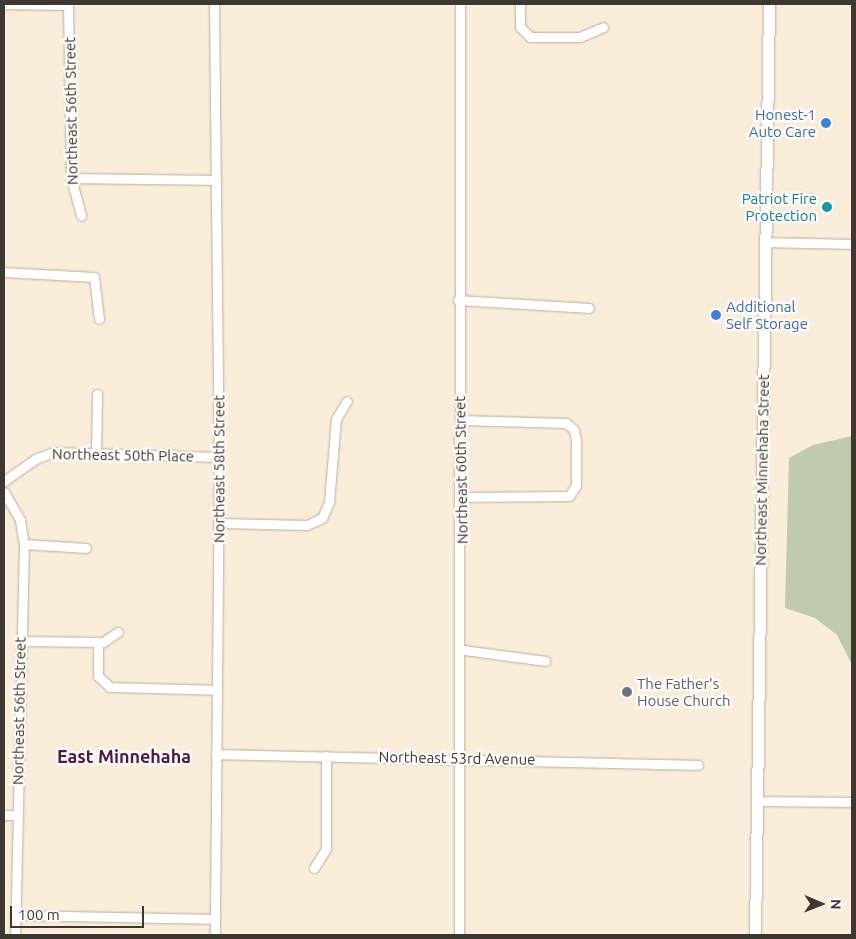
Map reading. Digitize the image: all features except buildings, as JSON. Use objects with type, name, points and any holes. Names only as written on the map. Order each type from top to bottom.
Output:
[{"type":"main road","name":"Northeast Minnehaha Street","points":[[755,935],[769,4]]},
{"type":"street","points":[[4,4],[68,5]]},
{"type":"street","name":"Northeast 58th Street","points":[[214,4],[219,457],[214,935]]},
{"type":"street","name":"Northeast 60th Street","points":[[460,4],[458,300],[463,650],[460,935]]},
{"type":"street","points":[[520,4],[520,27],[530,36],[580,37],[603,27]]},
{"type":"street","name":"Northeast 56th Street","points":[[68,5],[71,178],[81,216]]},
{"type":"street","points":[[71,178],[216,180]]},
{"type":"street","points":[[765,242],[852,244]]},
{"type":"street","points":[[4,272],[94,277],[99,319]]},
{"type":"street","points":[[458,300],[589,308]]},
{"type":"street","points":[[96,454],[97,394]]},
{"type":"street","points":[[219,523],[307,525],[322,518],[329,502],[336,419],[347,401]]},
{"type":"street","points":[[460,420],[570,425],[576,440],[572,494],[562,498],[462,497]]},
{"type":"street","name":"Northeast 50th Place","points":[[4,481],[46,454],[219,457]]},
{"type":"street","name":"Northeast 56th Street","points":[[4,492],[20,520],[24,544],[15,935]]},
{"type":"street","points":[[24,544],[86,548]]},
{"type":"street","points":[[21,641],[98,642],[118,632]]},
{"type":"street","points":[[98,642],[102,682],[110,687],[217,690]]},
{"type":"street","points":[[463,650],[545,661]]},
{"type":"street","name":"Northeast 53rd Avenue","points":[[216,754],[698,765]]},
{"type":"street","points":[[314,868],[326,849],[326,756]]},
{"type":"street","points":[[758,802],[852,802]]},
{"type":"street","points":[[4,815],[17,816]]},
{"type":"street","points":[[15,915],[215,919]]},
{"type":"green space","points":[[852,436],[852,665],[837,635],[815,618],[785,608],[789,458],[813,445]]},
{"type":"place","name":"Honest-1 Auto Care","points":[[826,123]]},
{"type":"place","name":"Patriot Fire Protection","points":[[827,207]]},
{"type":"place","name":"Additional Self Storage","points":[[716,315]]},
{"type":"place","name":"The Father's House Church","points":[[627,692]]},
{"type":"district","name":"East Minnehaha","points":[[124,756]]}]
